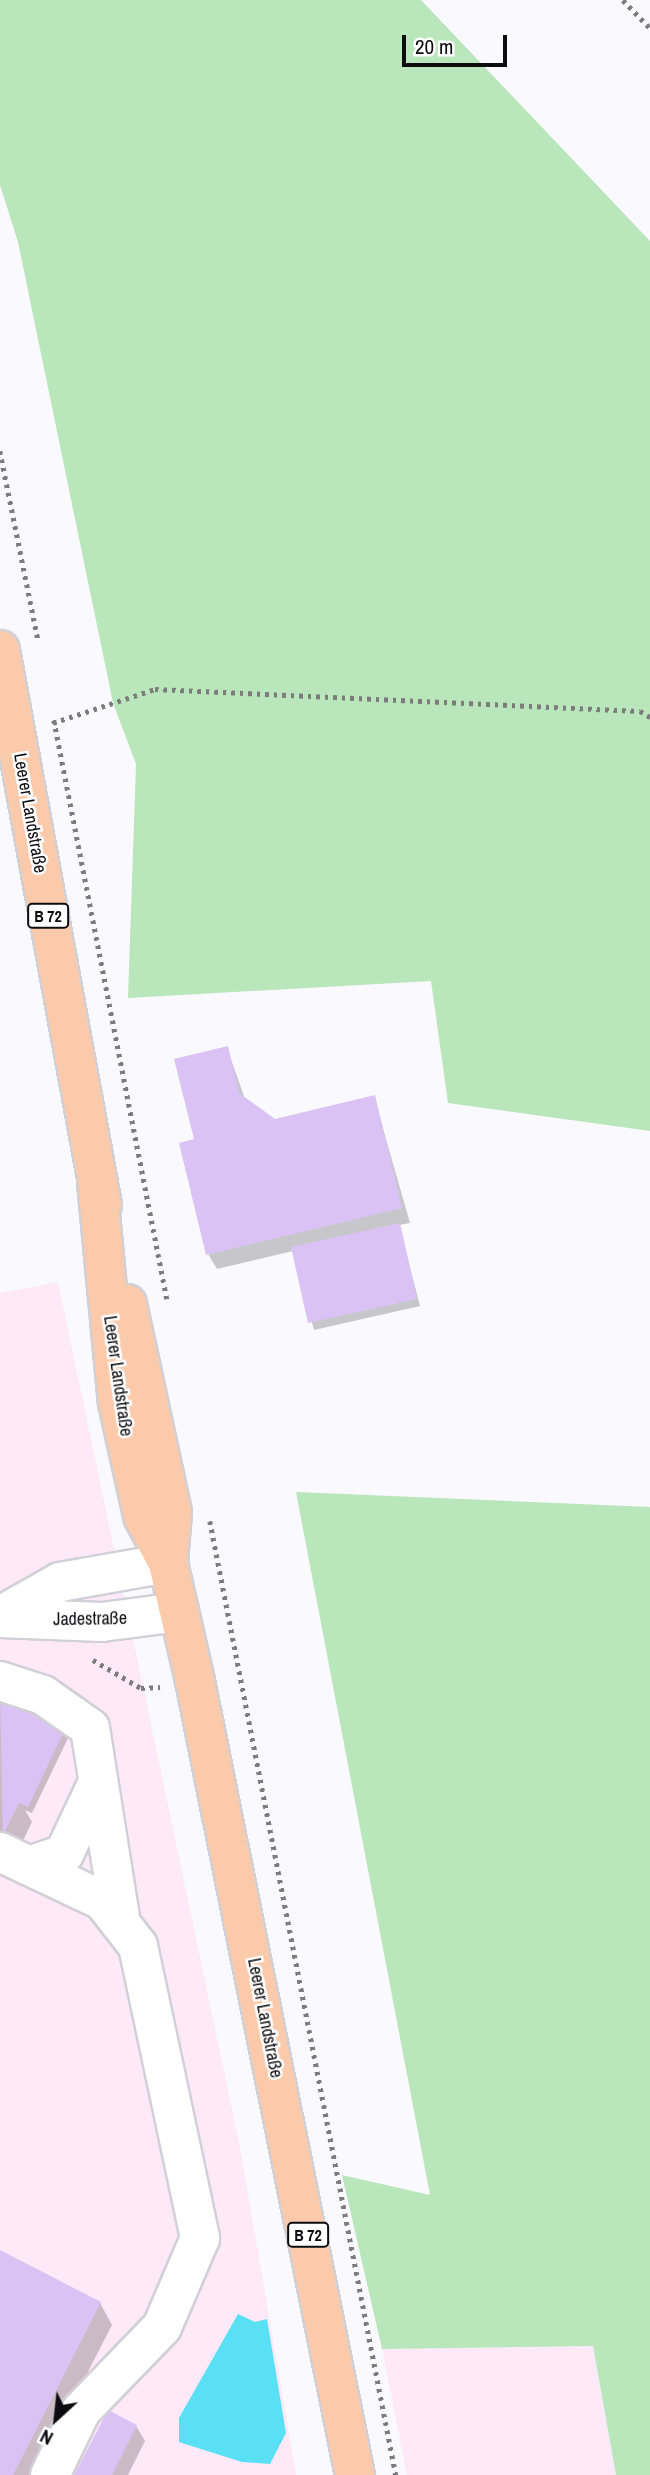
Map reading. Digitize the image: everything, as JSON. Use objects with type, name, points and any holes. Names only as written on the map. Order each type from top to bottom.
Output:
[{"type":"main road","name":"Leerer Landstraße","points":[[0,650],[97,1182],[153,1405],[172,1512],[168,1563],[195,1681],[355,2475]]},
{"type":"street","name":"Jadestraße","points":[[0,1617],[60,1582],[168,1563]]},
{"type":"street","name":"Jadestraße","points":[[0,1617],[102,1622],[179,1612]]},
{"type":"street","points":[[0,1681],[79,1715],[90,1728],[120,1917]]},
{"type":"street","points":[[15,1859],[64,1854],[99,1780]]},
{"type":"street","points":[[15,1859],[103,1901],[120,1917],[138,1946],[200,2238],[162,2327],[81,2411],[50,2475]]},
{"type":"path","points":[[623,0],[650,28]]},
{"type":"path","points":[[16,736],[155,689],[640,711],[650,717]]},
{"type":"path","points":[[86,1656],[141,1688],[241,1675]]},
{"type":"shaded area","points":[[58,1282],[241,2152],[296,2475],[0,2475],[0,1293]]},
{"type":"shaded area","points":[[593,2346],[616,2475],[407,2475],[382,2349]]},
{"type":"green space","points":[[0,0],[421,0],[650,241],[650,1131],[448,1103],[431,981],[128,998],[136,764],[113,703],[18,242],[0,185]]},
{"type":"green space","points":[[296,1492],[650,1507],[650,2475],[616,2475],[593,2346],[382,2349],[342,2175],[430,2195]]},
{"type":"water","points":[[238,2314],[255,2322],[267,2319],[286,2433],[270,2464],[242,2462],[179,2442],[179,2418]]},
{"type":"building","points":[[228,1046],[239,1093],[275,1119],[375,1095],[402,1208],[206,1255],[179,1143],[194,1139],[174,1059]]},
{"type":"building","points":[[400,1223],[417,1299],[308,1323],[291,1247]]},
{"type":"building","points":[[0,1690],[68,1723],[28,1807],[19,1803],[3,1835]]},
{"type":"building","points":[[0,2250],[101,2302],[13,2475],[0,2475]]},
{"type":"building","points":[[108,2410],[137,2425],[112,2475],[74,2475]]}]
